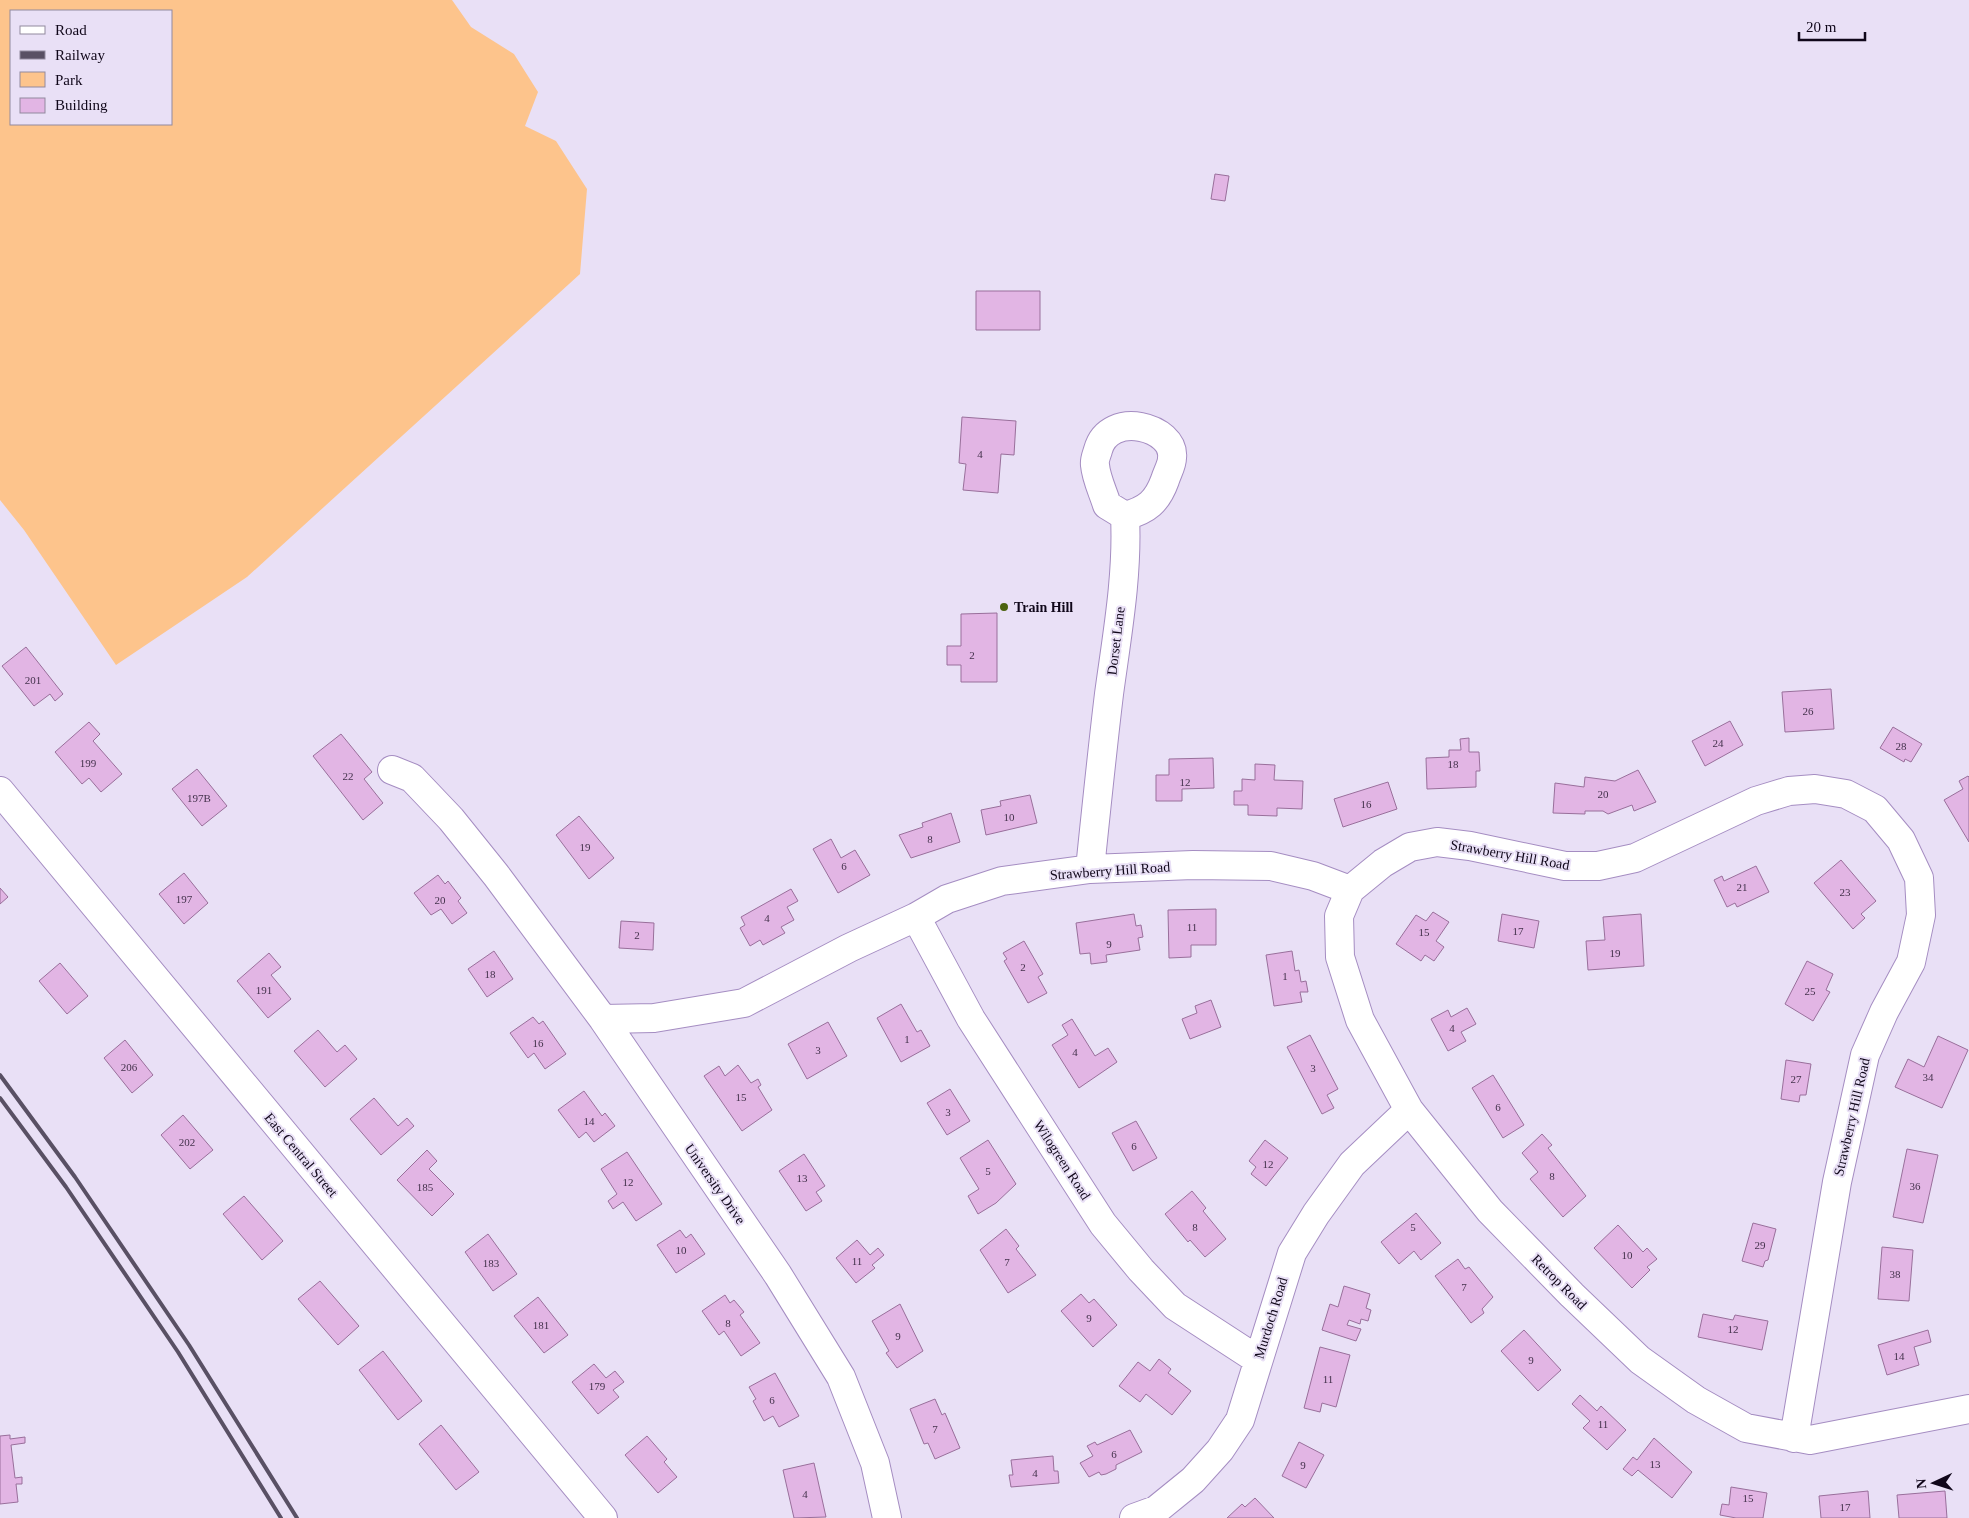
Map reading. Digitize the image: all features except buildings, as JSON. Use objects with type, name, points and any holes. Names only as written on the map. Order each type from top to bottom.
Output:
[{"type":"street","points":[[1129,425],[1146,427],[1168,442],[1173,457],[1159,495],[1142,511],[1125,516],[1108,505],[1094,463],[1100,441],[1113,430],[1129,425]]},
{"type":"street","name":"Dorset Lane","points":[[1090,869],[1104,735],[1120,613],[1126,538],[1125,516]]},
{"type":"street","name":"University Drive","points":[[392,770],[412,778],[451,819],[496,875],[603,1019],[778,1274],[841,1378],[875,1463],[887,1518]]},
{"type":"street","name":"Strawberry Hill Road","points":[[603,1019],[654,1018],[744,1003],[849,948],[916,917],[946,899],[1002,881],[1090,869],[1193,865],[1271,866],[1313,876],[1350,890],[1383,863],[1410,847],[1437,842],[1470,846],[1565,866],[1598,866],[1635,858],[1756,801],[1789,791],[1815,790],[1846,794],[1875,809],[1901,840],[1919,878],[1922,915],[1911,962],[1884,1012],[1865,1055],[1837,1182],[1794,1438]]},
{"type":"street","name":"East Central Street","points":[[0,791],[603,1518]]},
{"type":"street","name":"Retrop Road","points":[[1350,890],[1339,916],[1340,957],[1360,1020],[1409,1110],[1490,1211],[1572,1295],[1640,1360],[1696,1400],[1746,1428],[1794,1438],[1810,1440],[1969,1409]]},
{"type":"street","name":"Wilogreen Road","points":[[916,917],[971,1019],[1103,1224],[1141,1270],[1175,1306],[1258,1360]]},
{"type":"street","name":"Murdoch Road","points":[[1134,1518],[1156,1510],[1193,1480],[1220,1450],[1240,1420],[1296,1245],[1352,1164],[1409,1110]]},
{"type":"green space","points":[[0,0],[452,0],[471,27],[514,54],[538,92],[525,126],[556,141],[587,189],[580,274],[247,577],[116,665],[24,530],[0,500]]},
{"type":"railway","points":[[0,1075],[75,1177],[189,1345],[297,1518]]},
{"type":"railway","points":[[0,1098],[66,1187],[178,1352],[281,1518]]},
{"type":"place","name":"Train Hill","points":[[1004,607]]}]
